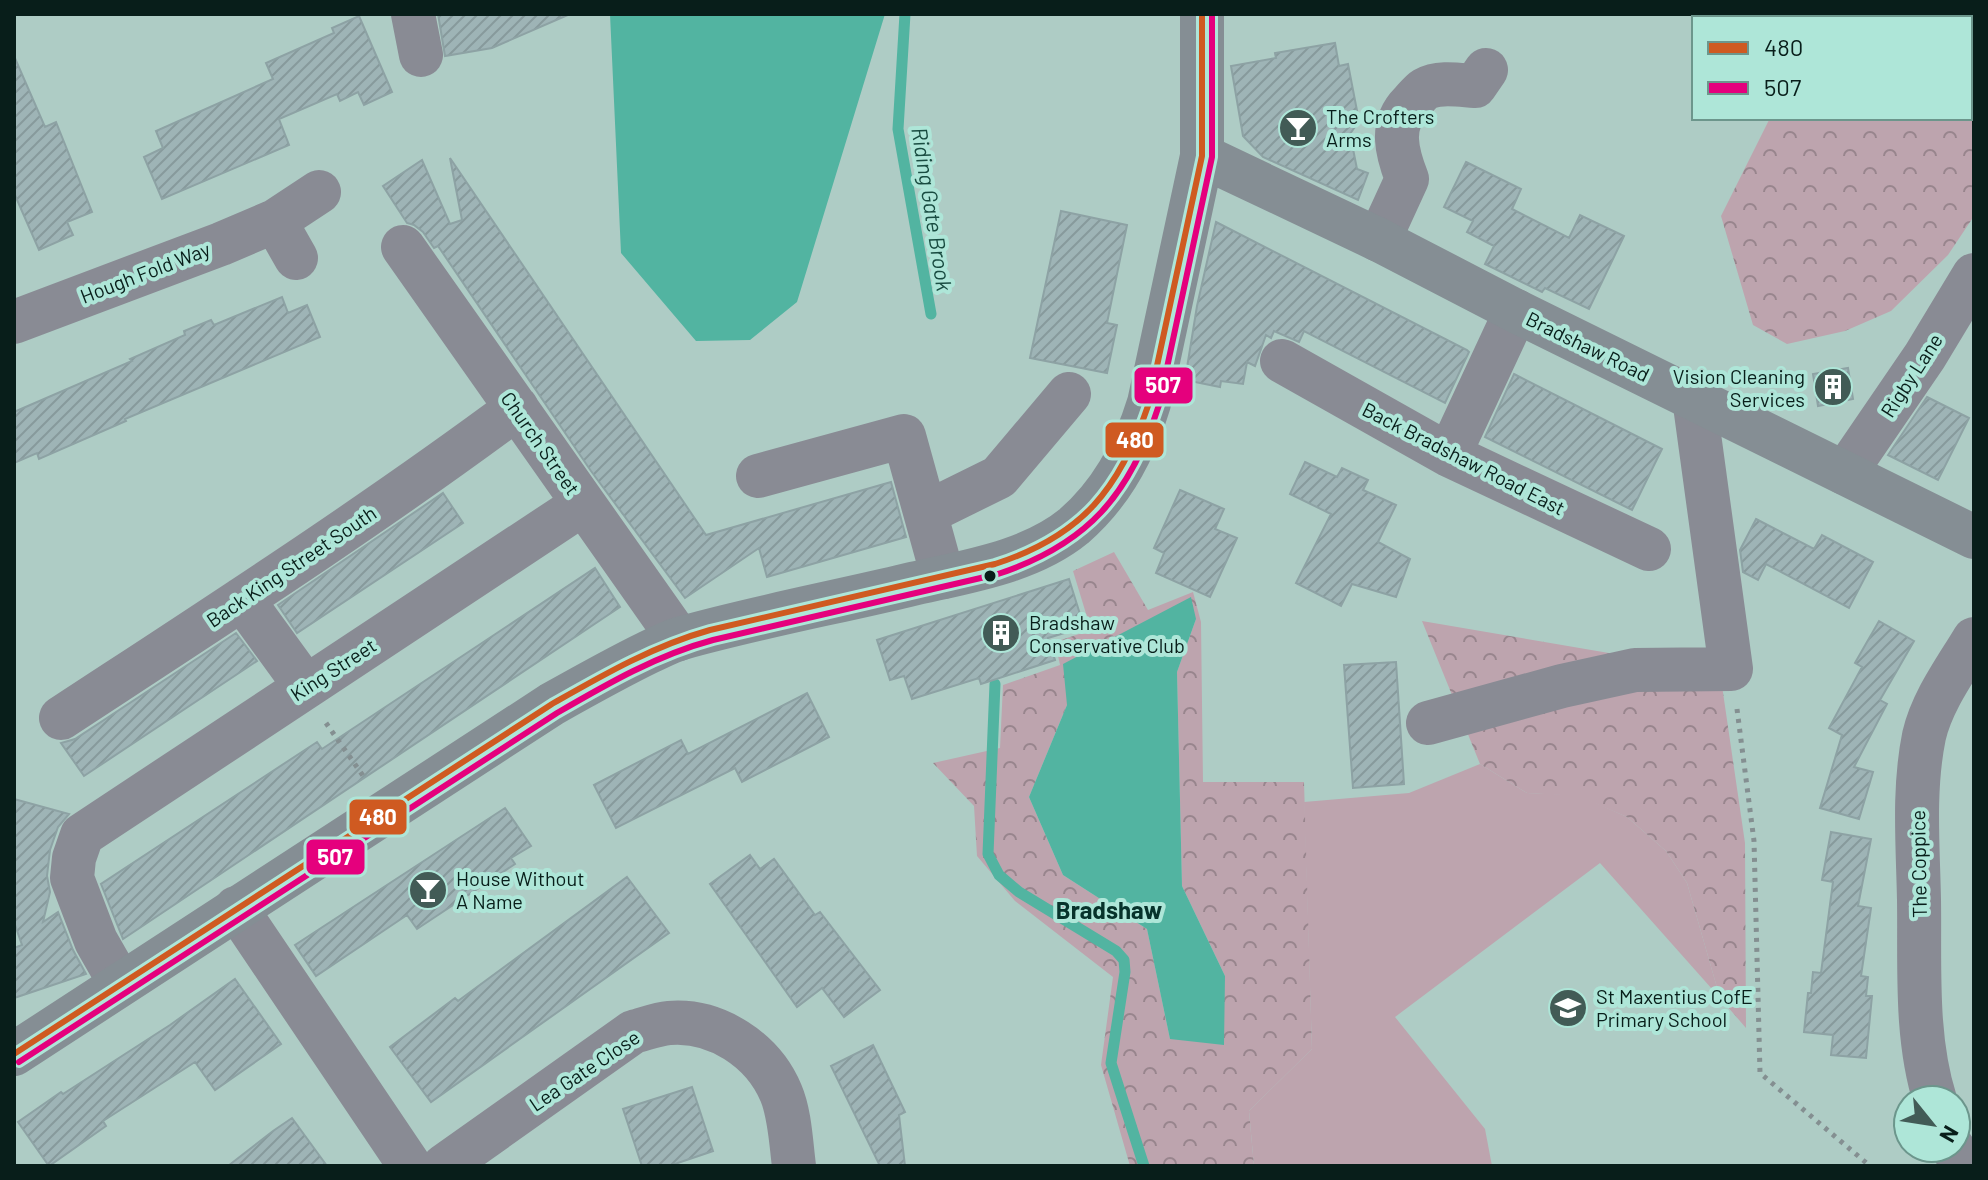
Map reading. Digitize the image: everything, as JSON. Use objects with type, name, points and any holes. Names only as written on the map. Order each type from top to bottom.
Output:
[{"type":"main road","points":[[14,1054],[552,704],[608,671],[679,639],[1020,556],[1072,527],[1114,481],[1141,429],[1149,403],[1202,156],[1202,14]]},
{"type":"main road","name":"Bradshaw Road","points":[[1202,156],[1379,240],[1974,537]]},
{"type":"street","points":[[1379,240],[1407,179],[1396,139],[1397,126],[1405,109],[1425,89],[1448,84],[1475,86],[1486,70]]},
{"type":"street","name":"Hough Fold Way","points":[[14,322],[286,239],[319,192]]},
{"type":"street","name":"Church Street","points":[[403,247],[679,639]]},
{"type":"street","name":"Rigby Lane","points":[[1845,473],[1925,356],[1974,275]]},
{"type":"street","points":[[1449,455],[1516,311]]},
{"type":"street","name":"Back Bradshaw Road East","points":[[1282,361],[1449,455],[1649,549]]},
{"type":"street","points":[[926,513],[999,477],[1069,394]]},
{"type":"street","points":[[1428,723],[1562,686],[1635,670],[1731,669],[1694,398]]},
{"type":"street","name":"Back King Street South","points":[[61,718],[432,471],[517,408]]},
{"type":"street","points":[[758,476],[904,436],[943,577]]},
{"type":"street","name":"King Street","points":[[120,983],[96,941],[72,878],[74,858],[82,835],[583,504]]},
{"type":"street","points":[[242,599],[304,689]]},
{"type":"street","name":"The Coppice","points":[[1929,1084],[1920,1003],[1917,785],[1925,733],[1942,690],[1974,639]]},
{"type":"street","points":[[236,908],[410,1166]]},
{"type":"street","name":"Lea Gate Close","points":[[444,1166],[633,1032],[668,1023],[701,1024],[733,1038],[761,1061],[782,1094],[794,1166]]},
{"type":"path","points":[[1731,669],[1754,841],[1760,1073],[1870,1166]]},
{"type":"path","points":[[304,689],[388,810]]},
{"type":"green space","points":[[1820,14],[1974,14],[1974,104],[1972,16]]},
{"type":"green space","points":[[1972,74],[1974,76],[1974,216],[1948,255],[1891,311],[1845,331],[1787,344],[1753,325],[1721,216],[1769,120],[1972,120]]},
{"type":"green space","points":[[1114,552],[1148,610],[1193,592],[1201,622],[1203,782],[1304,782],[1312,1049],[1249,1111],[1254,1166],[1130,1166],[1101,1065],[1113,977],[1015,901],[977,856],[974,806],[933,763],[1000,748],[1003,685],[1060,665],[1055,642],[1091,630],[1073,571]],"holes":[[[1196,619],[1177,672],[1182,886],[1225,976],[1170,1039],[1147,929],[1063,875],[1029,797],[1067,705]]]},
{"type":"green space","points":[[1422,621],[1720,672],[1745,843],[1746,1028],[1720,998],[1687,883],[1666,851],[1627,817],[1578,796],[1527,793],[1480,764]]},
{"type":"green space","points":[[1480,764],[1527,793],[1578,795],[1627,817],[1666,851],[1687,883],[1720,998],[1600,863],[1395,1017],[1485,1129],[1492,1166],[1254,1166],[1249,1111],[1312,1049],[1304,802],[1409,793]]},
{"type":"shaded area","points":[[610,14],[885,14],[797,302],[750,340],[696,341],[621,253]]},
{"type":"shaded area","points":[[1191,597],[1196,619],[1177,672],[1182,886],[1225,976],[1224,1045],[1170,1039],[1147,929],[1063,875],[1029,797],[1067,705],[1063,664]]},
{"type":"building","points":[[438,14],[570,14],[492,48],[445,56]]},
{"type":"building","points":[[359,16],[392,92],[364,105],[358,92],[340,101],[337,94],[279,119],[289,145],[162,199],[144,157],[163,148],[156,131],[273,79],[266,63],[334,33],[332,28]]},
{"type":"building","name":"The Crofters Arms","points":[[1335,43],[1339,66],[1348,64],[1359,121],[1350,134],[1357,169],[1368,173],[1358,200],[1263,157],[1243,136],[1231,66],[1276,58],[1275,53]]},
{"type":"building","points":[[14,56],[45,127],[56,122],[92,212],[67,222],[73,235],[39,250],[14,193]]},
{"type":"building","points":[[450,158],[706,535],[891,482],[906,537],[767,577],[759,548],[685,598],[591,471],[438,246],[434,248],[423,232],[407,223],[383,186],[422,160],[450,224],[462,220]]},
{"type":"building","points":[[1466,162],[1521,189],[1512,209],[1569,238],[1580,215],[1624,236],[1589,309],[1545,288],[1542,292],[1485,264],[1494,246],[1467,232],[1473,221],[1444,207]]},
{"type":"building","points":[[1061,211],[1127,225],[1107,323],[1117,325],[1107,373],[1030,358]]},
{"type":"building","points":[[1216,222],[1467,350],[1469,352],[1445,403],[1304,331],[1299,342],[1274,331],[1271,338],[1266,335],[1255,366],[1247,362],[1243,384],[1221,381],[1220,387],[1185,380],[1197,306]]},
{"type":"building","points":[[282,297],[288,313],[307,305],[320,337],[125,419],[39,459],[37,453],[14,463],[14,412],[132,361],[130,359],[185,335],[184,331],[211,320],[214,325]]},
{"type":"building","name":"Vision Cleaning Services","points":[[1848,368],[1853,399],[1818,406],[1813,374]]},
{"type":"building","points":[[1514,374],[1662,449],[1632,510],[1485,437]]},
{"type":"building","points":[[1927,397],[1969,418],[1938,480],[1888,455]]},
{"type":"building","points":[[1305,462],[1337,477],[1342,468],[1368,480],[1363,490],[1396,505],[1378,542],[1410,559],[1396,597],[1352,584],[1341,606],[1296,583],[1331,514],[1290,494]]},
{"type":"building","points":[[1180,490],[1224,509],[1215,529],[1237,538],[1210,597],[1156,573],[1164,553],[1154,548]]},
{"type":"building","points":[[443,493],[463,523],[297,633],[278,605]]},
{"type":"building","points":[[1756,519],[1814,549],[1822,535],[1873,562],[1849,608],[1766,564],[1758,580],[1743,572],[1740,550]]},
{"type":"building","points":[[595,568],[620,607],[123,939],[101,884],[317,742],[322,749]]},
{"type":"building","name":"Bradshaw Conservative Club","points":[[1069,579],[1084,627],[1048,638],[1055,660],[981,684],[979,678],[912,699],[904,676],[890,680],[877,640]]},
{"type":"building","points":[[1879,621],[1914,641],[1880,700],[1887,704],[1854,767],[1873,772],[1859,819],[1820,808],[1842,735],[1829,728],[1862,667],[1855,663]]},
{"type":"building","points":[[236,633],[257,661],[84,776],[61,743],[75,739]]},
{"type":"building","points":[[1396,662],[1404,784],[1353,788],[1344,665]]},
{"type":"building","points":[[807,693],[829,737],[742,782],[735,768],[616,828],[594,785],[681,740],[688,754]]},
{"type":"building","points":[[14,799],[69,814],[58,827],[50,850],[47,876],[50,892],[43,922],[58,912],[86,974],[14,998],[14,948],[22,945],[14,922]]},
{"type":"building","points":[[505,808],[531,846],[511,858],[515,864],[417,929],[407,915],[316,976],[295,945]]},
{"type":"building","points":[[1831,832],[1871,839],[1858,906],[1871,908],[1861,976],[1868,977],[1866,996],[1872,996],[1866,1058],[1831,1055],[1833,1035],[1804,1032],[1813,972],[1821,973],[1833,882],[1822,880]]},
{"type":"building","points":[[750,855],[760,869],[774,859],[815,915],[820,912],[880,990],[844,1017],[822,988],[797,1007],[710,884]]},
{"type":"building","points":[[627,877],[669,933],[431,1102],[390,1047]]},
{"type":"building","points":[[235,979],[281,1044],[215,1090],[195,1062],[103,1121],[106,1126],[49,1166],[18,1122],[170,1025]]},
{"type":"building","points":[[873,1045],[905,1112],[899,1115],[905,1166],[880,1166],[831,1066]]},
{"type":"building","points":[[692,1087],[713,1151],[669,1166],[642,1166],[623,1109]]},
{"type":"building","points":[[292,1118],[327,1166],[228,1166],[273,1131]]},
{"type":"waterway","name":"Riding Gate Brook","points":[[905,14],[898,129],[931,314]]},
{"type":"waterway","name":"Riding Gate Brook","points":[[995,684],[988,854],[999,875],[1019,892],[1116,951],[1124,960],[1125,972],[1111,1063],[1144,1166]]},
{"type":"transit line","name":"480","points":[[14,1054],[552,704],[629,662],[668,644],[710,630],[995,564],[1052,539],[1074,523],[1094,505],[1110,484],[1125,460],[1149,403],[1202,156],[1202,14]]},
{"type":"transit line","name":"507","points":[[19,1062],[557,713],[633,671],[713,640],[998,574],[1030,562],[1081,531],[1119,490],[1134,465],[1159,405],[1212,157],[1212,14]]},
{"type":"place","name":"The Crofters Arms","points":[[1298,128]]},
{"type":"place","name":"Vision Cleaning Services","points":[[1833,387]]},
{"type":"place","name":"Bradshaw Conservative Club","points":[[1001,633]]},
{"type":"place","name":"House Without A Name","points":[[428,890]]},
{"type":"place","name":"St Maxentius CofE Primary School","points":[[1568,1008]]},
{"type":"district","name":"Bradshaw","points":[[1109,909]]}]
